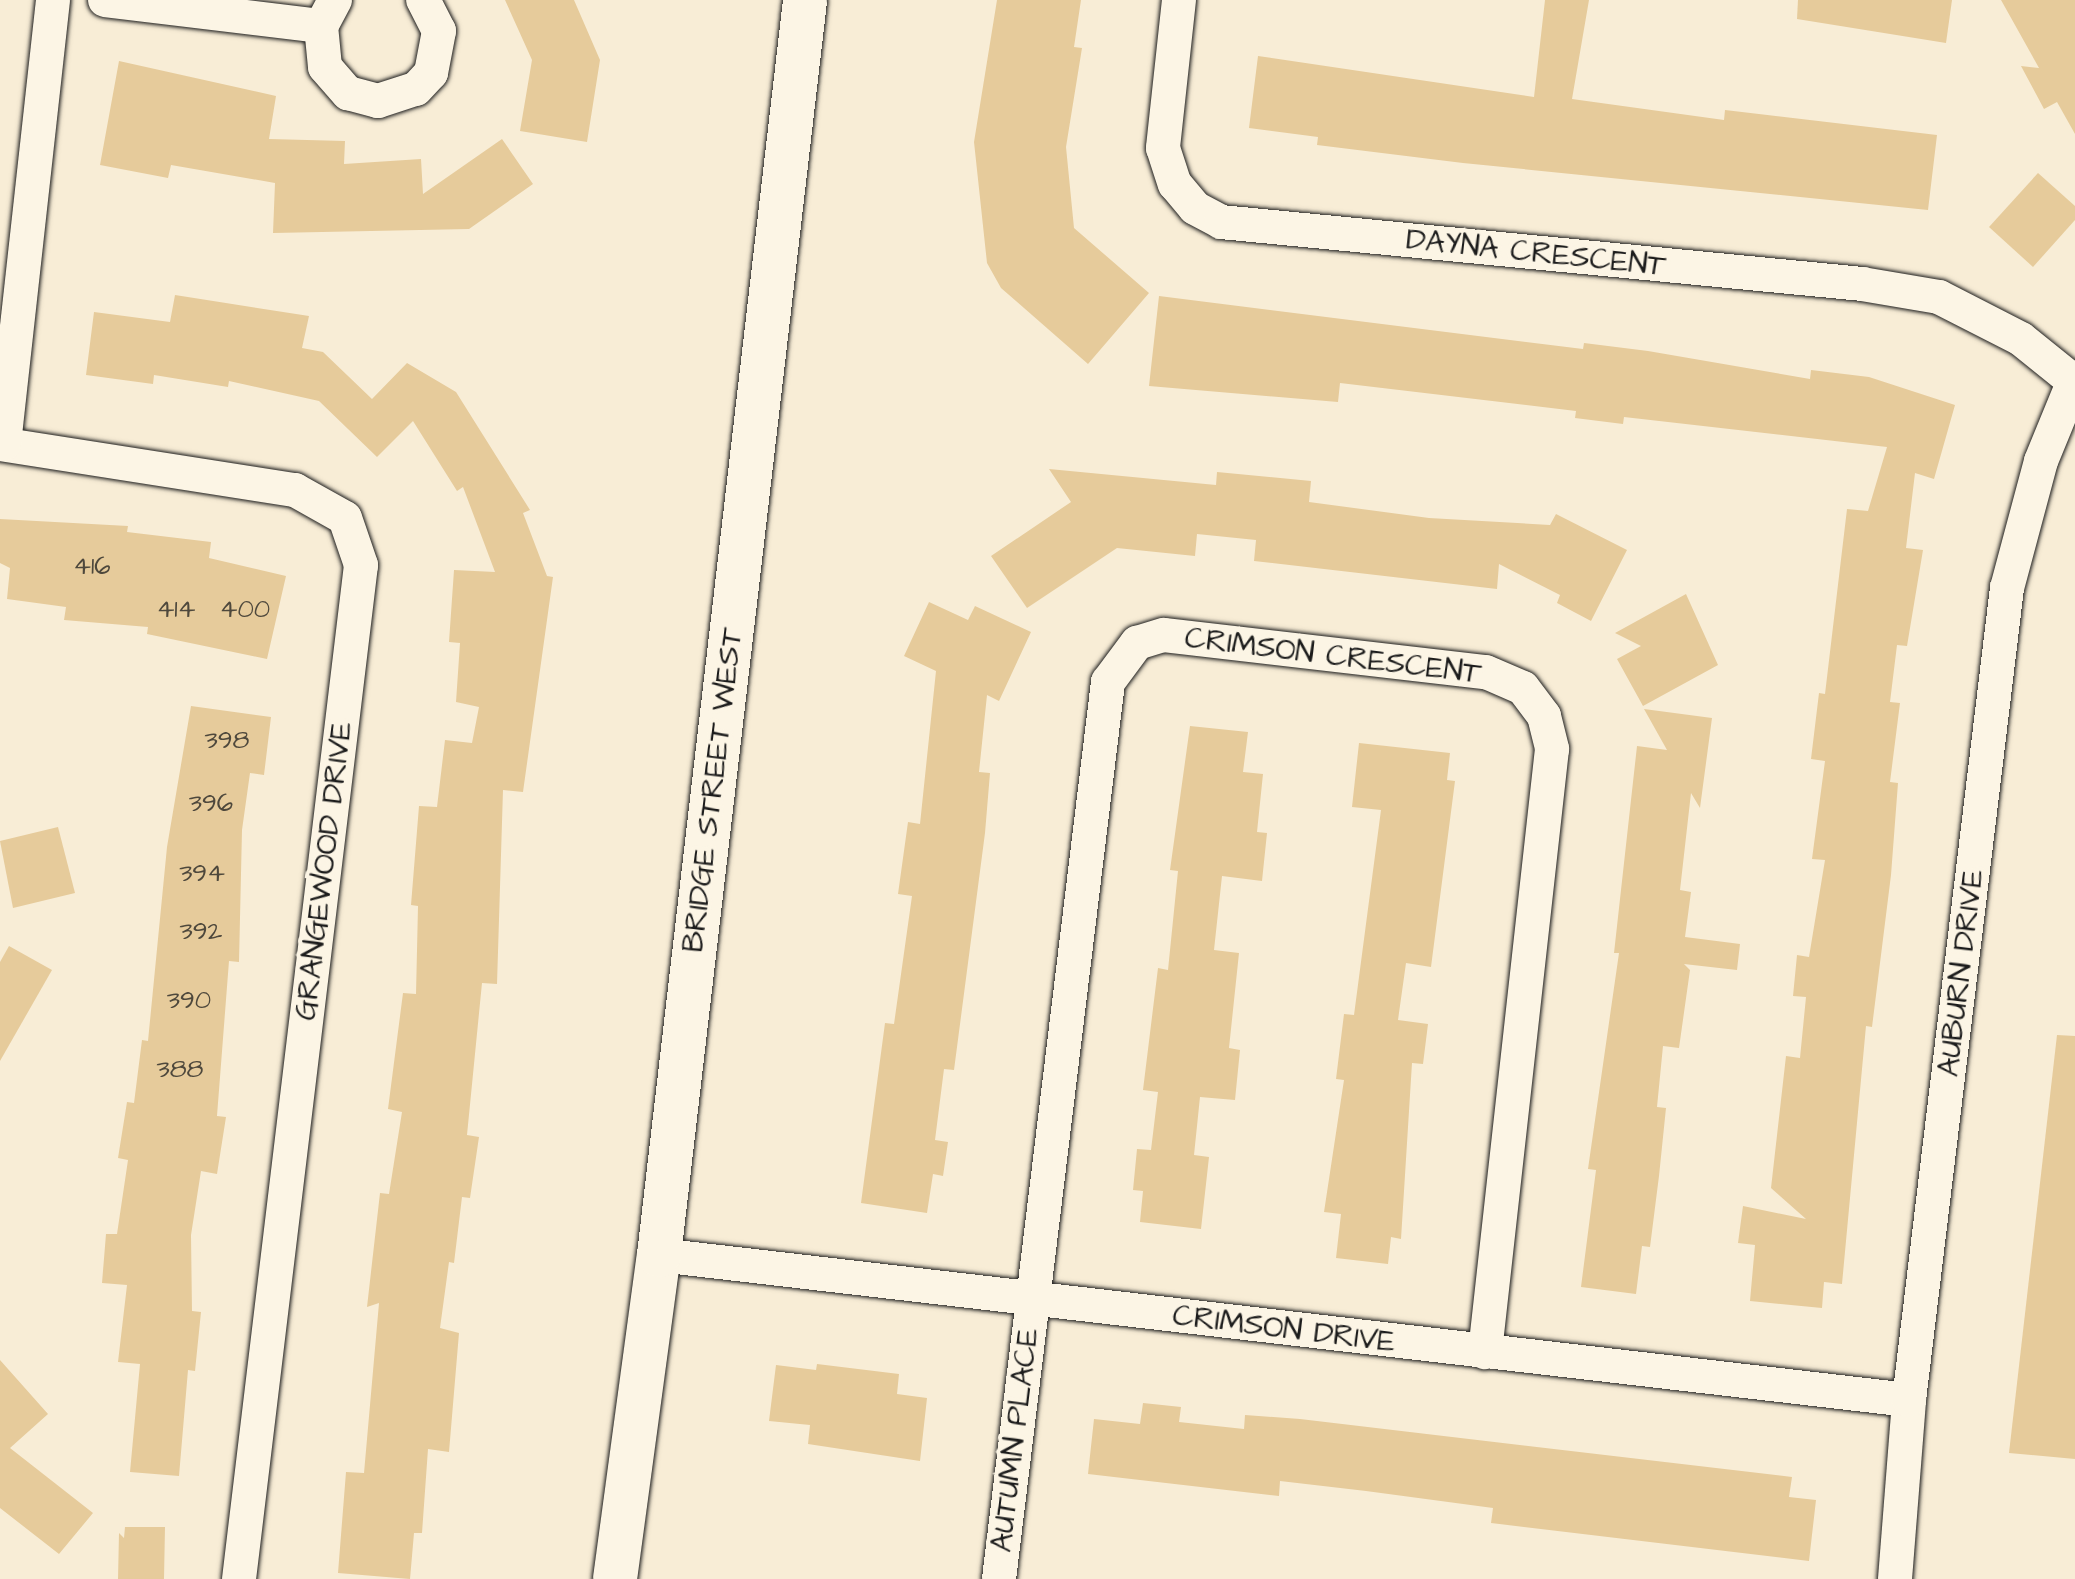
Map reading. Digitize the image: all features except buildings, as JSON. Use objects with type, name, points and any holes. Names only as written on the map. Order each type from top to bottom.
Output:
[{"type":"main road","name":"BRIDGE STREET WEST","points":[[615,1579],[659,1255],[805,0]]},
{"type":"street","points":[[2,444],[53,0]]},
{"type":"street","points":[[105,0],[328,13],[319,46],[332,79],[348,93],[378,101],[398,98],[431,73],[439,52],[436,20],[423,0]]},
{"type":"street","name":"DAYNA CRESCENT","points":[[1179,0],[1163,148],[1175,184],[1195,208],[1221,222],[1862,284],[1939,297],[2021,339],[2074,379]]},
{"type":"street","name":"AUBURN DRIVE","points":[[1895,1579],[1909,1400],[2007,588],[2041,461],[2074,379]]},
{"type":"street","name":"GRANGEWOOD DRIVE","points":[[2,444],[295,490],[345,518],[361,565],[239,1579]]},
{"type":"street","name":"CRIMSON CRESCENT","points":[[1031,1301],[1108,682],[1137,643],[1164,635],[1486,672],[1523,688],[1544,716],[1552,749],[1485,1352]]},
{"type":"street","name":"CRIMSON DRIVE","points":[[659,1255],[1031,1301],[1909,1400]]},
{"type":"street","name":"AUTUMN PLACE","points":[[999,1579],[1031,1301]]}]
